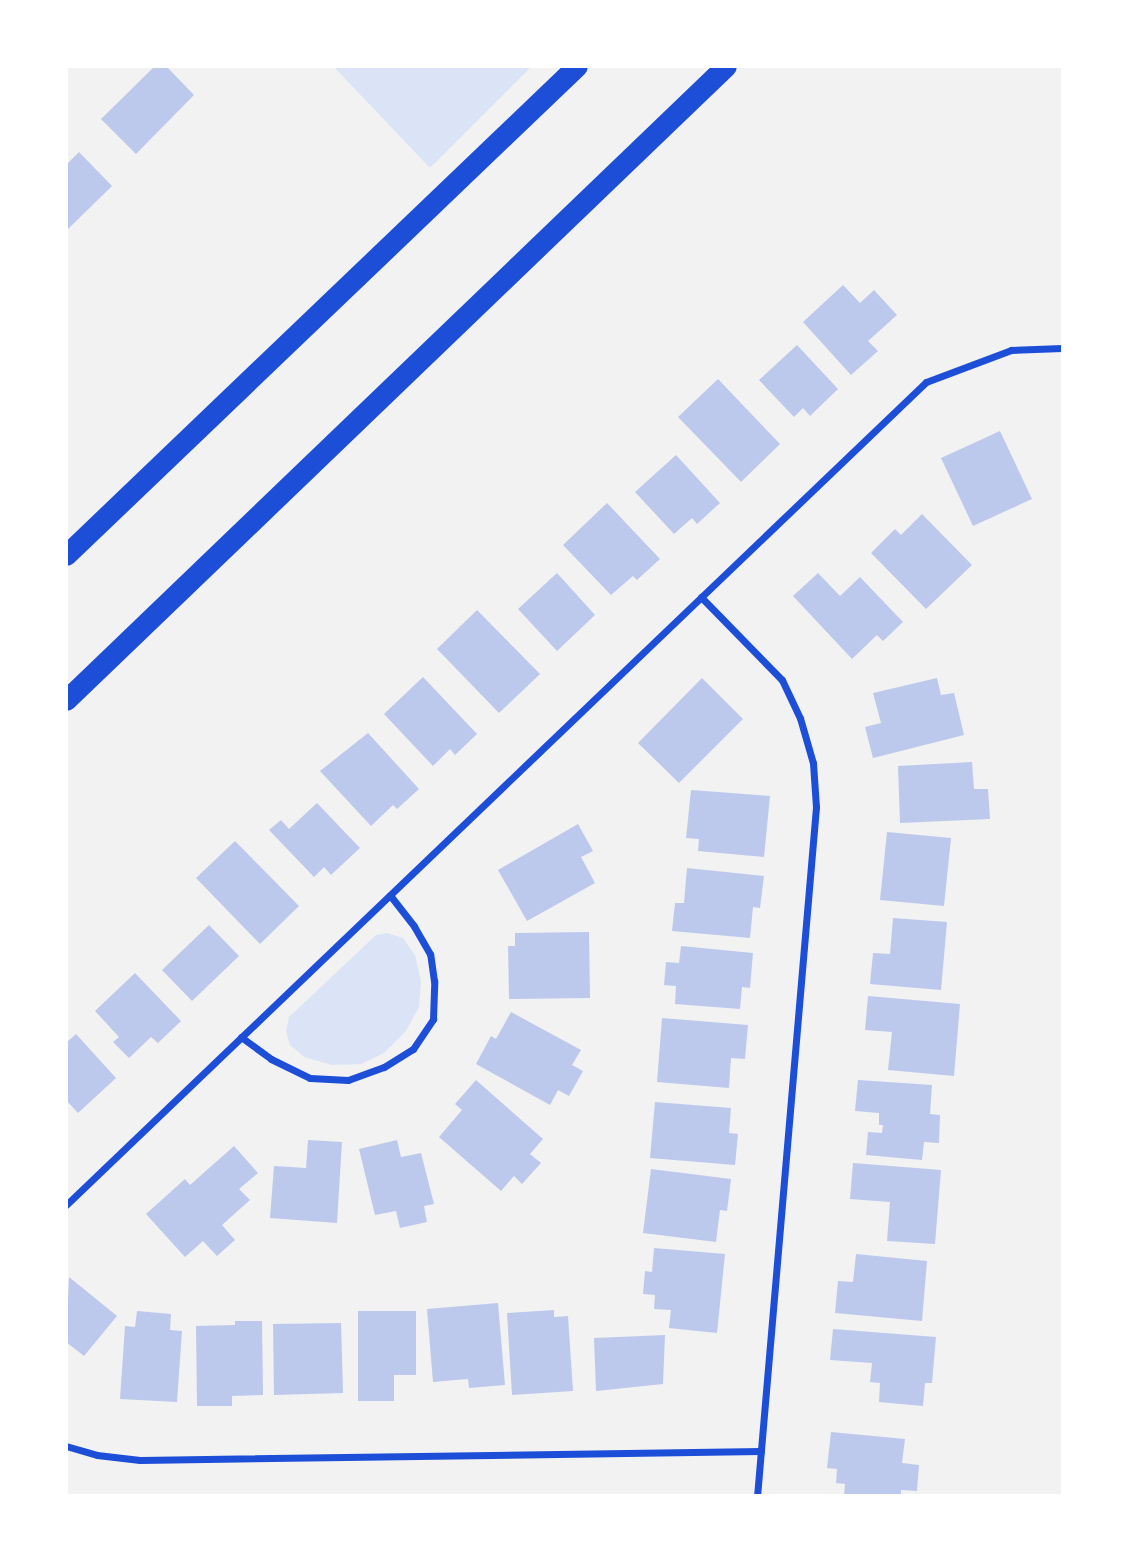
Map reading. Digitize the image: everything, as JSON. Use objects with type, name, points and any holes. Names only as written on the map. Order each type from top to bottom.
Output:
[{"type":"highway","points":[[66,555],[577,66]]},
{"type":"highway","points":[[66,700],[726,66]]},
{"type":"street","points":[[66,1205],[926,382],[1012,350],[1062,348]]},
{"type":"street","points":[[701,597],[782,680],[800,718],[813,763],[816,807],[757,1496]]},
{"type":"street","points":[[241,1037],[271,1059],[310,1078],[348,1080],[384,1067],[413,1049],[433,1019],[435,981],[430,954],[414,926],[390,895]]},
{"type":"street","points":[[66,1446],[97,1455],[140,1460],[761,1451]]},
{"type":"shaded area","points":[[334,67],[531,67],[430,168]]},
{"type":"shaded area","points":[[387,933],[403,938],[415,955],[421,981],[419,1007],[406,1031],[384,1053],[361,1064],[332,1065],[304,1057],[290,1045],[286,1031],[289,1017],[376,935]]},
{"type":"building","points":[[155,66],[166,66],[194,95],[136,154],[101,119]]},
{"type":"building","points":[[79,152],[112,186],[66,231],[66,165]]},
{"type":"building","points":[[843,285],[860,303],[874,290],[897,315],[868,341],[878,351],[851,375],[803,322]]},
{"type":"building","points":[[797,345],[838,389],[810,416],[803,408],[794,417],[759,380]]},
{"type":"building","points":[[718,379],[780,444],[741,482],[678,417]]},
{"type":"building","points":[[1000,431],[1032,499],[973,526],[941,458]]},
{"type":"building","points":[[676,455],[720,503],[697,524],[692,518],[674,534],[635,492]]},
{"type":"building","points":[[607,503],[660,559],[637,580],[633,576],[611,595],[563,545]]},
{"type":"building","points":[[922,514],[972,565],[926,609],[871,553],[895,529],[901,535]]},
{"type":"building","points":[[557,573],[595,615],[557,651],[518,609]]},
{"type":"building","points":[[818,573],[840,596],[860,577],[903,622],[883,641],[877,635],[852,659],[793,596]]},
{"type":"building","points":[[477,610],[540,674],[499,713],[437,649]]},
{"type":"building","points":[[423,677],[477,734],[455,755],[450,749],[433,766],[384,714]]},
{"type":"building","points":[[702,678],[743,719],[679,783],[638,743]]},
{"type":"building","points":[[937,678],[941,695],[954,693],[964,735],[873,758],[865,727],[881,723],[873,693]]},
{"type":"building","points":[[368,733],[419,789],[397,809],[393,805],[371,826],[320,771]]},
{"type":"building","points":[[972,762],[974,789],[988,789],[990,819],[900,823],[898,766]]},
{"type":"building","points":[[691,790],[770,796],[764,857],[698,851],[699,839],[686,838]]},
{"type":"building","points":[[317,803],[360,848],[331,875],[324,867],[314,877],[269,830],[281,820],[289,829]]},
{"type":"building","points":[[578,824],[593,851],[581,857],[595,883],[527,921],[498,870]]},
{"type":"building","points":[[887,832],[951,838],[944,906],[880,900]]},
{"type":"building","points":[[235,841],[299,906],[260,944],[196,878]]},
{"type":"building","points":[[687,868],[764,876],[760,908],[753,907],[750,938],[672,931],[675,903],[684,903]]},
{"type":"building","points":[[893,918],[947,922],[941,990],[870,984],[873,953],[890,954]]},
{"type":"building","points":[[209,925],[239,956],[192,1001],[162,970]]},
{"type":"building","points":[[589,932],[590,998],[509,999],[508,946],[515,946],[515,933]]},
{"type":"building","points":[[681,946],[753,953],[750,988],[742,987],[740,1009],[675,1004],[676,986],[664,985],[666,962],[679,963]]},
{"type":"building","points":[[135,973],[181,1021],[158,1043],[151,1037],[129,1058],[113,1042],[119,1037],[95,1011]]},
{"type":"building","points":[[868,996],[960,1004],[954,1076],[888,1070],[892,1032],[865,1030]]},
{"type":"building","points":[[511,1012],[581,1050],[572,1065],[583,1071],[569,1096],[558,1090],[550,1105],[476,1064],[491,1036],[496,1039]]},
{"type":"building","points":[[662,1018],[748,1025],[745,1059],[731,1058],[729,1088],[657,1082]]},
{"type":"building","points":[[76,1034],[116,1078],[78,1113],[66,1100],[66,1043]]},
{"type":"building","points":[[476,1080],[543,1139],[530,1154],[541,1163],[522,1184],[514,1176],[501,1191],[439,1137],[462,1110],[455,1104]]},
{"type":"building","points":[[858,1080],[932,1085],[930,1114],[940,1115],[939,1143],[924,1142],[922,1160],[866,1155],[868,1132],[882,1133],[883,1125],[879,1125],[879,1113],[855,1111]]},
{"type":"building","points":[[655,1102],[731,1108],[729,1133],[738,1134],[735,1165],[650,1158]]},
{"type":"building","points":[[308,1140],[342,1142],[337,1223],[270,1218],[274,1166],[306,1168]]},
{"type":"building","points":[[397,1140],[401,1157],[421,1153],[434,1204],[424,1206],[427,1222],[400,1228],[396,1211],[375,1215],[359,1149]]},
{"type":"building","points":[[234,1146],[258,1173],[239,1189],[250,1200],[222,1225],[235,1240],[217,1256],[203,1241],[185,1257],[146,1214],[185,1179],[190,1185]]},
{"type":"building","points":[[853,1163],[941,1170],[935,1244],[887,1241],[890,1202],[850,1199]]},
{"type":"building","points":[[651,1169],[731,1179],[727,1211],[720,1210],[716,1242],[643,1233]]},
{"type":"building","points":[[654,1248],[725,1254],[717,1333],[669,1328],[671,1310],[654,1309],[655,1295],[643,1294],[645,1271],[652,1272]]},
{"type":"building","points":[[856,1254],[927,1261],[922,1321],[835,1313],[838,1281],[853,1282]]},
{"type":"building","points":[[69,1277],[117,1316],[84,1356],[66,1342]]},
{"type":"building","points":[[498,1303],[505,1385],[469,1388],[468,1379],[433,1382],[427,1309]]},
{"type":"building","points":[[554,1310],[554,1317],[568,1316],[573,1391],[512,1395],[507,1313]]},
{"type":"building","points":[[137,1311],[171,1314],[170,1330],[182,1331],[177,1402],[120,1399],[125,1326],[135,1327]]},
{"type":"building","points":[[358,1311],[416,1311],[416,1375],[394,1375],[394,1401],[358,1401]]},
{"type":"building","points":[[235,1321],[262,1321],[263,1395],[232,1396],[232,1406],[197,1406],[196,1326],[235,1325]]},
{"type":"building","points":[[341,1323],[343,1393],[274,1395],[273,1324]]},
{"type":"building","points":[[833,1329],[936,1337],[932,1383],[925,1383],[923,1406],[879,1402],[880,1383],[870,1382],[872,1363],[830,1360]]},
{"type":"building","points":[[665,1335],[663,1384],[596,1391],[594,1338]]},
{"type":"building","points":[[831,1432],[905,1439],[902,1463],[919,1465],[917,1491],[901,1490],[901,1496],[844,1496],[845,1484],[836,1483],[837,1469],[827,1468]]}]
